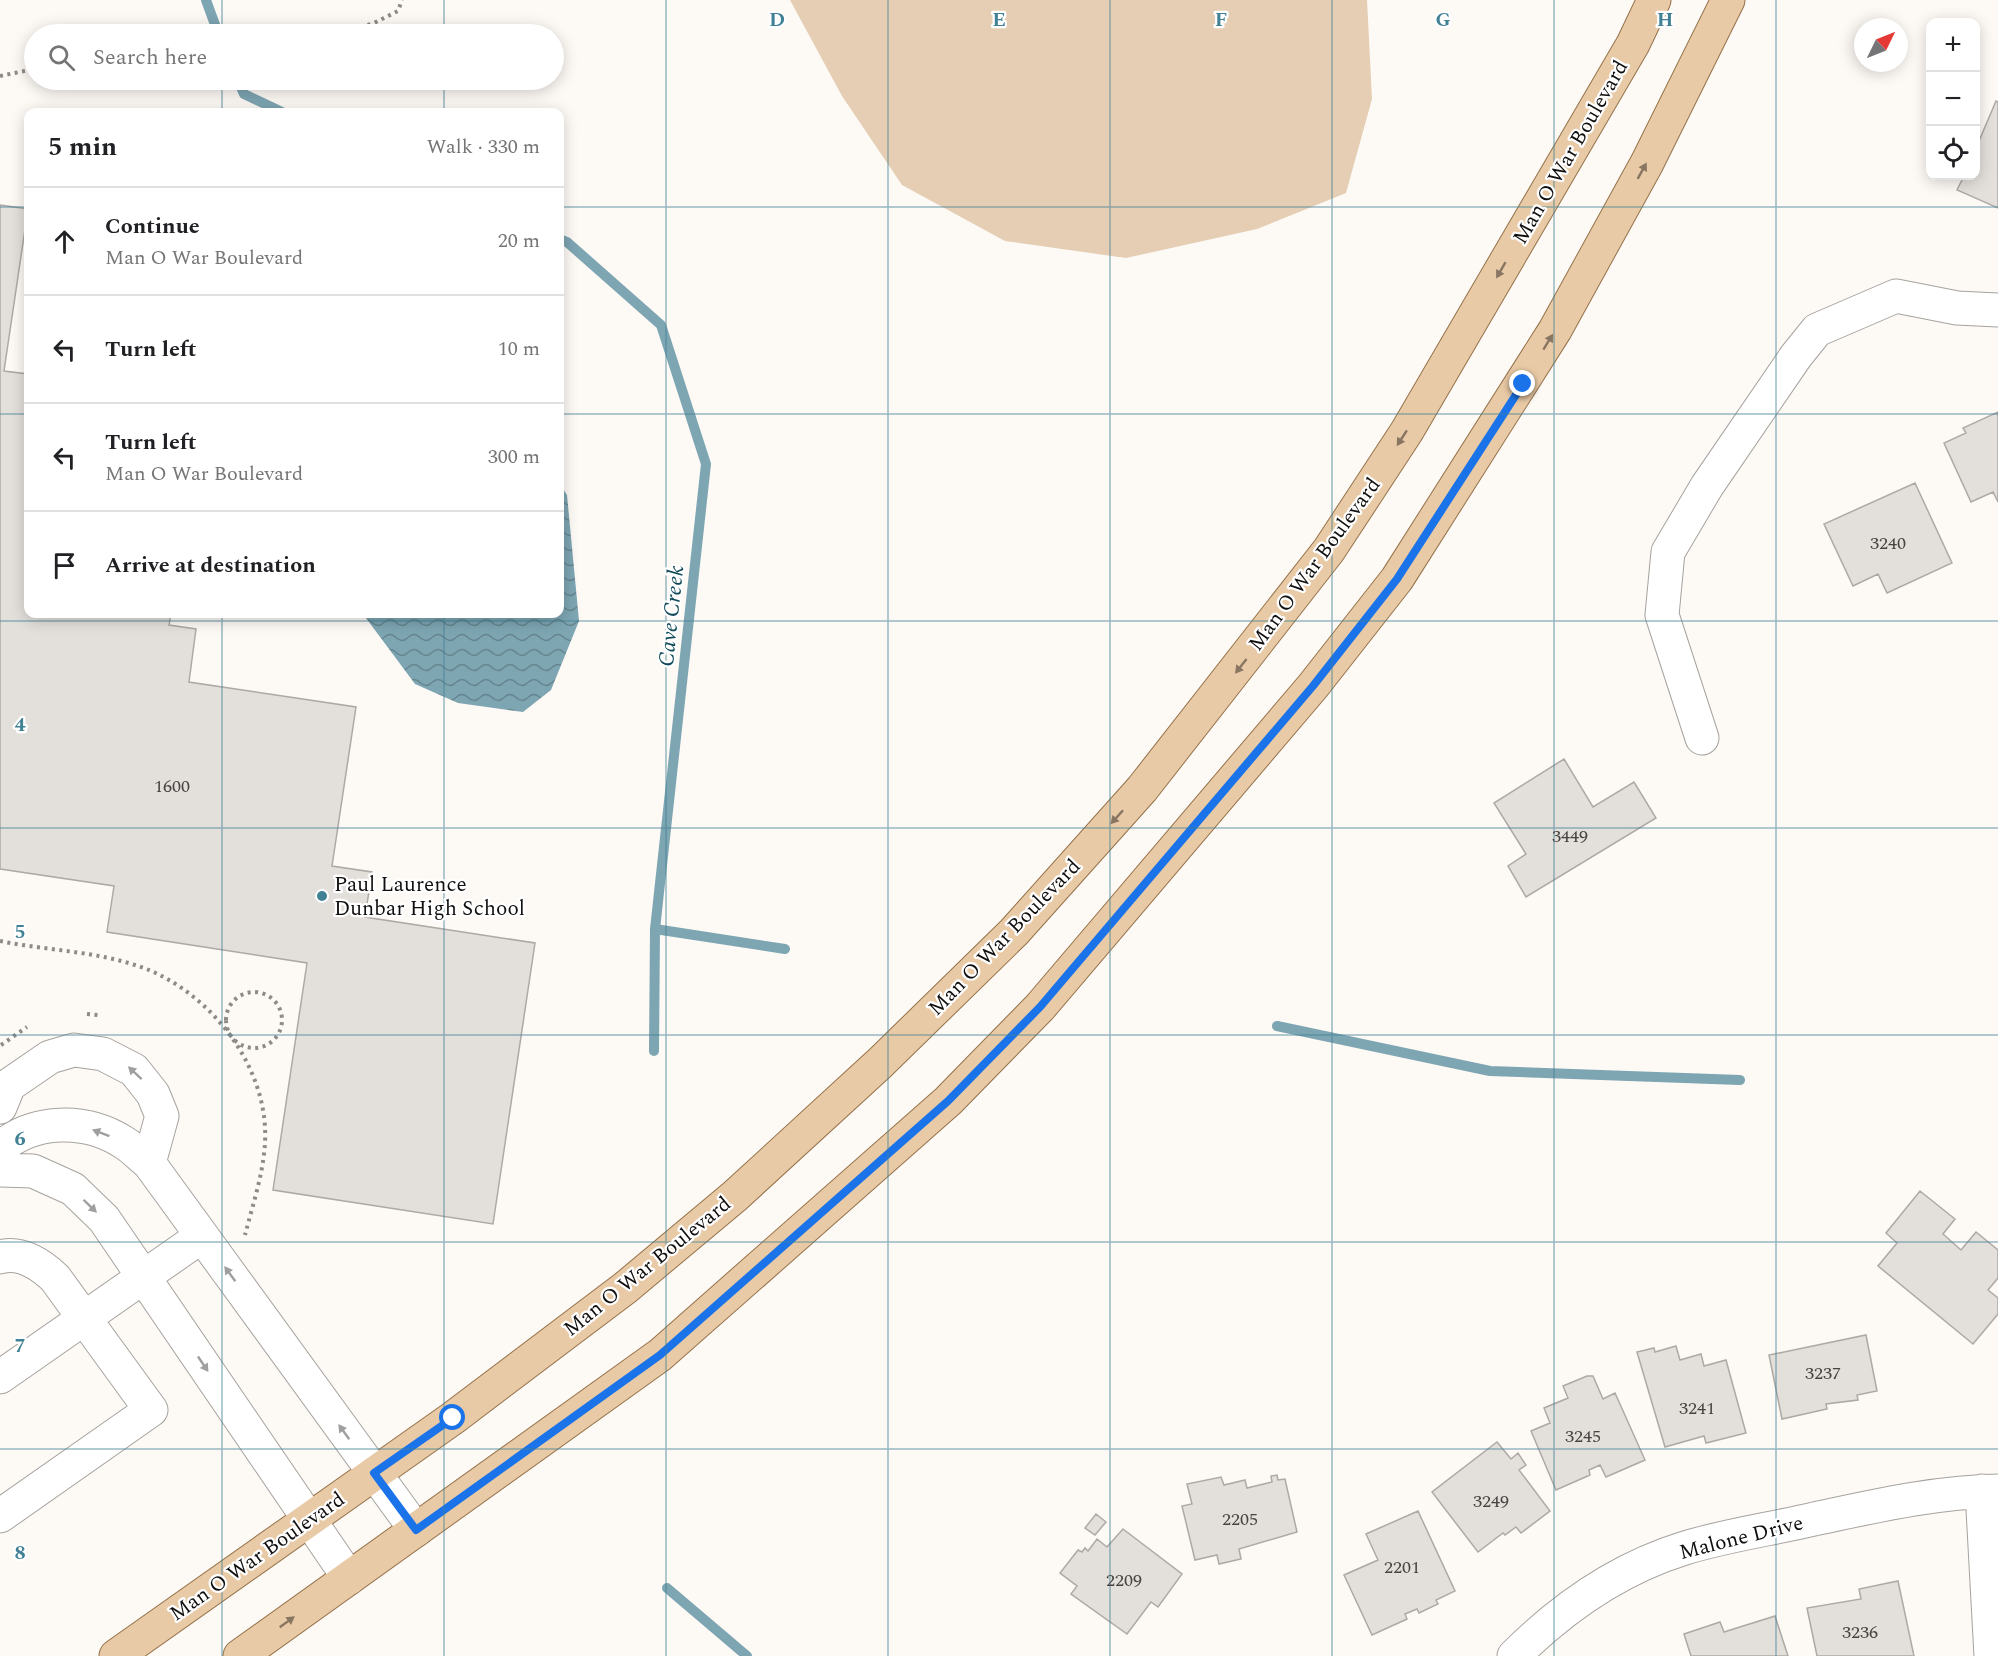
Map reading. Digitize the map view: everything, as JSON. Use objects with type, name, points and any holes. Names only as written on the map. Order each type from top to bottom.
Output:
[{"type":"main road","name":"Man O War Boulevard","points":[[116,1656],[453,1418],[625,1288],[735,1196],[880,1063],[1014,932],[1142,789],[1329,550],[1407,431],[1633,44],[1653,0]]},
{"type":"main road","points":[[240,1656],[660,1355],[948,1101],[1040,1007],[1313,686],[1397,579],[1555,330],[1647,163],[1728,0]]},
{"type":"street","points":[[1702,738],[1662,615],[1668,552],[1707,486],[1796,356],[1817,330],[1896,296],[1957,308],[1998,310]]},
{"type":"street","points":[[3,1153],[0,1108],[9,1085],[50,1057],[74,1050],[102,1054],[134,1070],[153,1094],[162,1116],[149,1163]]},
{"type":"street","points":[[3,1153],[36,1127],[56,1125],[87,1128],[123,1141],[149,1163],[416,1530]]},
{"type":"street","points":[[3,1153],[33,1171],[73,1189],[104,1219],[349,1578]]},
{"type":"street","points":[[0,1377],[202,1236]]},
{"type":"street","points":[[0,1257],[11,1254],[40,1264],[85,1317],[151,1410],[0,1516]]},
{"type":"street","points":[[1990,1491],[1991,1656]]},
{"type":"street","name":"Malone Drive","points":[[1514,1656],[1581,1599],[1636,1567],[1686,1548],[1894,1502],[1990,1491]]},
{"type":"path","points":[[371,24],[398,11],[402,0]]},
{"type":"path","points":[[0,76],[24,71]]},
{"type":"path","points":[[0,941],[136,965],[167,980],[203,1004],[231,1036],[237,1042],[254,1048],[270,1043],[276,1036],[282,1019],[275,1002],[259,993],[241,995],[233,1001],[226,1018],[231,1036],[250,1067],[260,1095],[265,1128],[258,1185],[244,1238]]},
{"type":"shaded area","points":[[790,0],[1367,0],[1372,99],[1346,193],[1257,229],[1126,258],[1005,241],[902,185],[842,96]]},
{"type":"water","points":[[564,490],[567,495],[579,621],[551,690],[523,712],[458,703],[415,684],[366,618],[564,618]]},
{"type":"building","points":[[1996,101],[1998,102],[1998,208],[1957,190],[1962,180],[1980,180],[1980,139]]},
{"type":"building","name":"Paul Laurence Dunbar High School","points":[[0,205],[24,208],[24,236],[4,371],[24,374],[24,618],[170,618],[169,625],[196,629],[189,682],[356,707],[332,866],[372,872],[365,917],[535,943],[493,1224],[273,1190],[307,963],[107,932],[114,886],[0,869]]},
{"type":"building","points":[[1998,412],[1998,502],[1993,492],[1971,502],[1944,443],[1966,433],[1963,428]]},
{"type":"building","points":[[1915,483],[1952,563],[1887,593],[1878,574],[1853,586],[1824,524]]},
{"type":"building","points":[[1564,759],[1593,807],[1634,782],[1656,818],[1526,897],[1508,866],[1526,854],[1494,803]]},
{"type":"building","points":[[1920,1191],[1955,1219],[1943,1234],[1961,1250],[1976,1232],[1998,1250],[1998,1278],[1988,1290],[1998,1298],[1998,1314],[1973,1344],[1878,1266],[1897,1243],[1886,1233]]},
{"type":"building","points":[[1866,1335],[1877,1391],[1857,1395],[1858,1400],[1826,1404],[1827,1409],[1782,1419],[1769,1355]]},
{"type":"building","points":[[1676,1346],[1680,1360],[1701,1354],[1704,1366],[1726,1360],[1746,1433],[1706,1443],[1704,1436],[1665,1447],[1637,1352],[1654,1348],[1655,1352]]},
{"type":"building","points":[[1587,1376],[1593,1376],[1603,1399],[1615,1393],[1645,1460],[1606,1477],[1600,1465],[1589,1470],[1590,1475],[1556,1490],[1531,1431],[1550,1423],[1544,1408],[1568,1398],[1563,1386]]},
{"type":"building","points":[[1497,1442],[1511,1459],[1518,1453],[1526,1465],[1519,1470],[1550,1511],[1521,1533],[1516,1527],[1505,1535],[1503,1533],[1478,1552],[1432,1492]]},
{"type":"building","points":[[1277,1475],[1278,1480],[1285,1479],[1297,1532],[1239,1549],[1241,1559],[1219,1564],[1217,1555],[1195,1560],[1182,1506],[1192,1504],[1187,1484],[1221,1477],[1224,1485],[1245,1480],[1247,1488],[1272,1482],[1271,1476]]},
{"type":"building","points":[[1418,1511],[1455,1591],[1436,1600],[1438,1604],[1419,1613],[1417,1609],[1405,1614],[1407,1619],[1372,1635],[1344,1575],[1378,1560],[1366,1534]]},
{"type":"building","points":[[1096,1514],[1106,1522],[1095,1535],[1085,1528]]},
{"type":"building","points":[[1123,1529],[1182,1574],[1158,1607],[1151,1602],[1127,1634],[1071,1594],[1077,1586],[1060,1573],[1078,1550],[1082,1552],[1085,1548],[1088,1551],[1097,1539],[1107,1547]]},
{"type":"building","points":[[1898,1581],[1914,1656],[1817,1656],[1807,1608],[1861,1599],[1859,1589]]},
{"type":"building","points":[[1775,1616],[1788,1656],[1691,1656],[1684,1634],[1720,1622],[1724,1632]]},
{"type":"waterway","name":"Cave Creek","points":[[206,0],[215,24]]},
{"type":"waterway","name":"Cave Creek","points":[[242,90],[244,94],[274,108]]},
{"type":"waterway","name":"Cave Creek","points":[[564,241],[661,325],[706,464],[655,929],[654,1051]]},
{"type":"waterway","points":[[655,929],[785,949]]},
{"type":"waterway","points":[[1277,1026],[1490,1071],[1740,1080]]},
{"type":"waterway","name":"Cave Creek","points":[[667,1588],[747,1656]]},
{"type":"place","name":"Paul Laurence Dunbar High School","points":[[322,896]]},
{"type":"route","points":[[453,1418],[374,1473],[416,1530],[660,1355],[948,1101],[1040,1007],[1313,686],[1397,579],[1523,384]]}]
